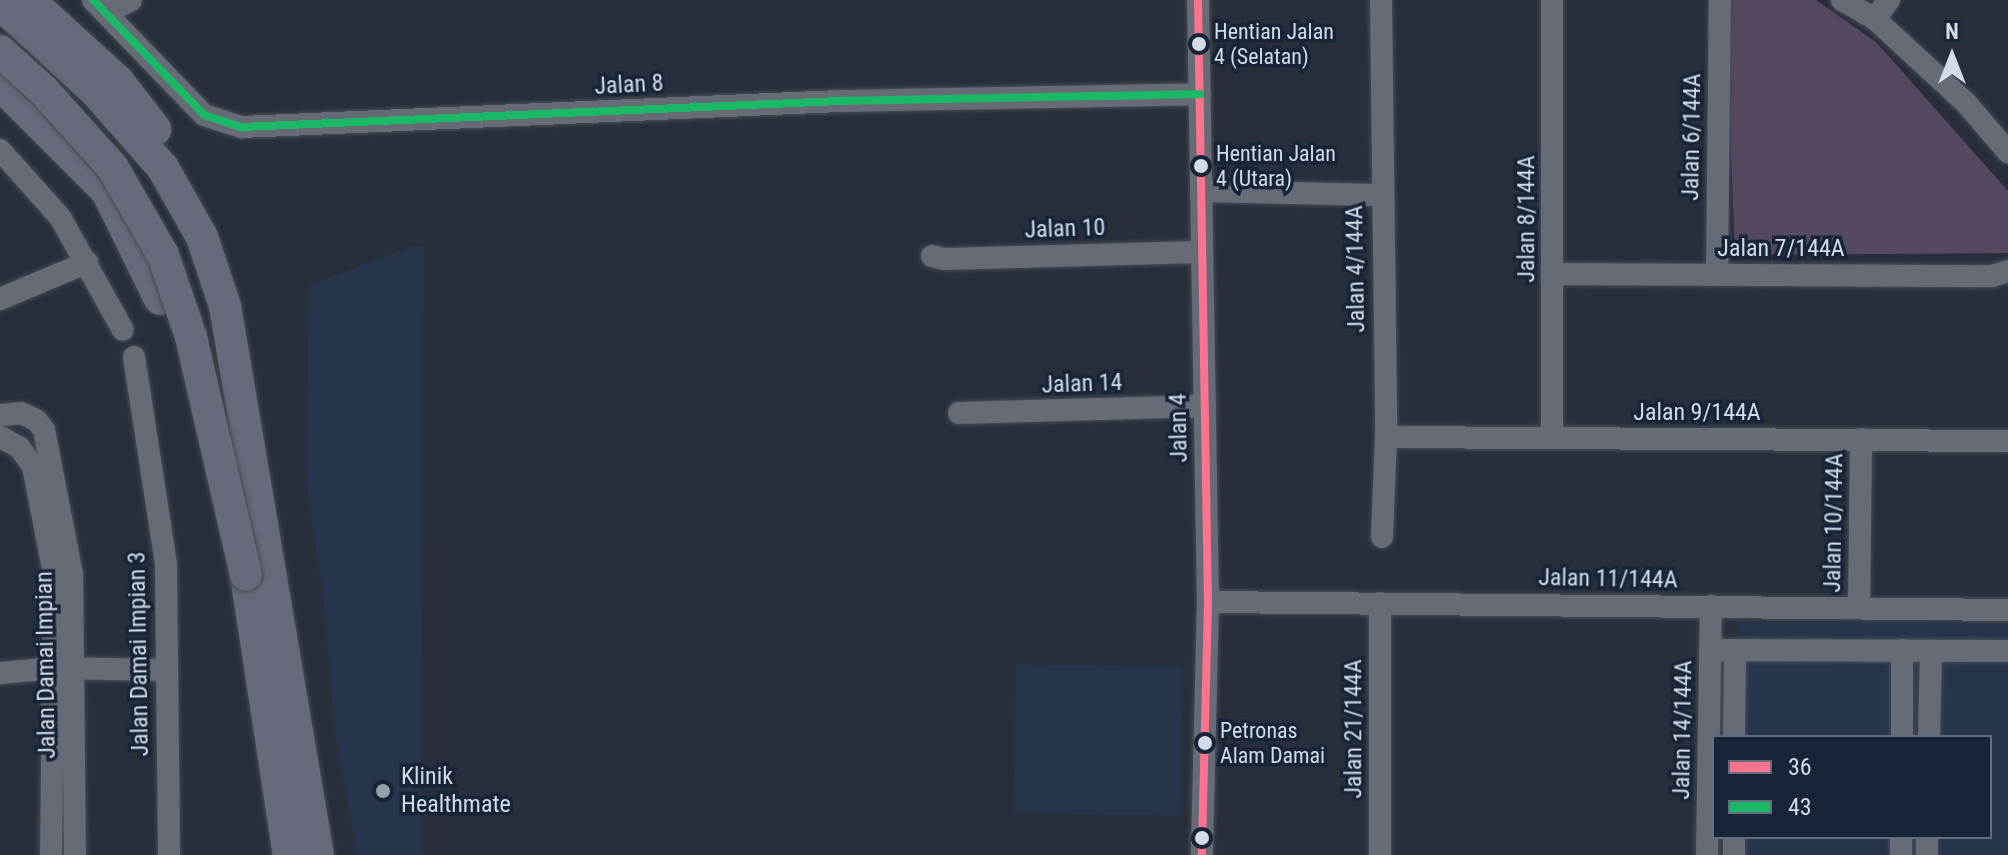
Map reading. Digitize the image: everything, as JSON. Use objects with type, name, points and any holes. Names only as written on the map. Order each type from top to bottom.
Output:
[{"type":"highway","points":[[29,0],[118,81],[176,155],[244,298],[286,587],[332,855]]},
{"type":"highway","points":[[0,4],[94,90],[163,168],[202,237],[225,306],[318,855]]},
{"type":"highway","points":[[0,51],[44,91],[113,168],[163,255],[191,337],[246,575],[289,855]]},
{"type":"highway","points":[[0,84],[107,191],[160,299],[246,575]]},
{"type":"street","points":[[100,6],[131,0]]},
{"type":"street","name":"Jalan 4","points":[[1198,0],[1208,602],[1202,855]]},
{"type":"street","name":"Jalan 4/144A","points":[[1381,0],[1386,437],[1382,537]]},
{"type":"street","name":"Jalan 8/144A","points":[[1552,0],[1552,438]]},
{"type":"street","name":"Jalan 6/144A","points":[[1717,275],[1720,0]]},
{"type":"street","points":[[1842,0],[1875,19],[1966,103],[2008,152]]},
{"type":"street","points":[[1875,19],[1889,0]]},
{"type":"street","name":"Jalan 8","points":[[100,6],[204,115],[242,127],[840,101],[1200,94]]},
{"type":"street","points":[[0,150],[60,217],[88,262],[123,330]]},
{"type":"street","points":[[1201,191],[1381,195]]},
{"type":"street","name":"Jalan 10","points":[[932,256],[945,259],[1200,252]]},
{"type":"street","points":[[0,299],[88,262]]},
{"type":"street","name":"Jalan 7/144A","points":[[1553,274],[1992,276],[2008,271]]},
{"type":"street","name":"Jalan Damai Impian 3","points":[[134,357],[166,564],[169,855]]},
{"type":"street","name":"Jalan 14","points":[[959,413],[1205,406]]},
{"type":"street","name":"Jalan Damai Impian","points":[[0,415],[21,413],[36,420],[49,446],[72,574],[51,855]]},
{"type":"street","name":"Jalan Damai Impian","points":[[0,437],[19,447],[33,466],[39,484],[65,668],[75,855]]},
{"type":"street","name":"Jalan 9/144A","points":[[1386,437],[2008,441]]},
{"type":"street","name":"Jalan 10/144A","points":[[1859,608],[1861,439]]},
{"type":"street","name":"Jalan 11/144A","points":[[1208,602],[2008,610]]},
{"type":"street","name":"Jalan 21/144A","points":[[1380,603],[1380,855]]},
{"type":"street","name":"Jalan 14/144A","points":[[1707,855],[1711,606]]},
{"type":"street","points":[[1710,650],[2008,651]]},
{"type":"street","name":"Jalan 14/144A","points":[[1734,735],[1735,650]]},
{"type":"street","points":[[1902,650],[1902,735]]},
{"type":"street","points":[[1929,735],[1931,651]]},
{"type":"street","points":[[0,673],[65,668],[167,670]]},
{"type":"shaded area","points":[[1725,0],[1816,0],[1876,42],[2008,191],[2008,253],[1735,255]]},
{"type":"shaded area","points":[[414,246],[424,247],[421,855],[357,855],[334,729],[324,604],[306,481],[309,285]]},
{"type":"shaded area","points":[[1738,622],[2008,624],[2008,855],[1739,855],[1739,839],[1992,839],[1992,735],[1739,735]]},
{"type":"shaded area","points":[[1016,664],[1183,667],[1180,816],[1013,813]]},
{"type":"transit line","name":"43","points":[[93,0],[204,115],[242,127],[840,101],[1200,94]]},
{"type":"transit line","name":"36","points":[[1198,0],[1208,602],[1202,855]]},
{"type":"place","name":"Hentian Jalan 4 (Selatan)","points":[[1199,44]]},
{"type":"place","name":"Hentian Jalan 4 (Utara)","points":[[1201,166]]},
{"type":"place","name":"Petronas Alam Damai","points":[[1205,743]]},
{"type":"place","name":"Klinik Healthmate","points":[[383,791]]}]
